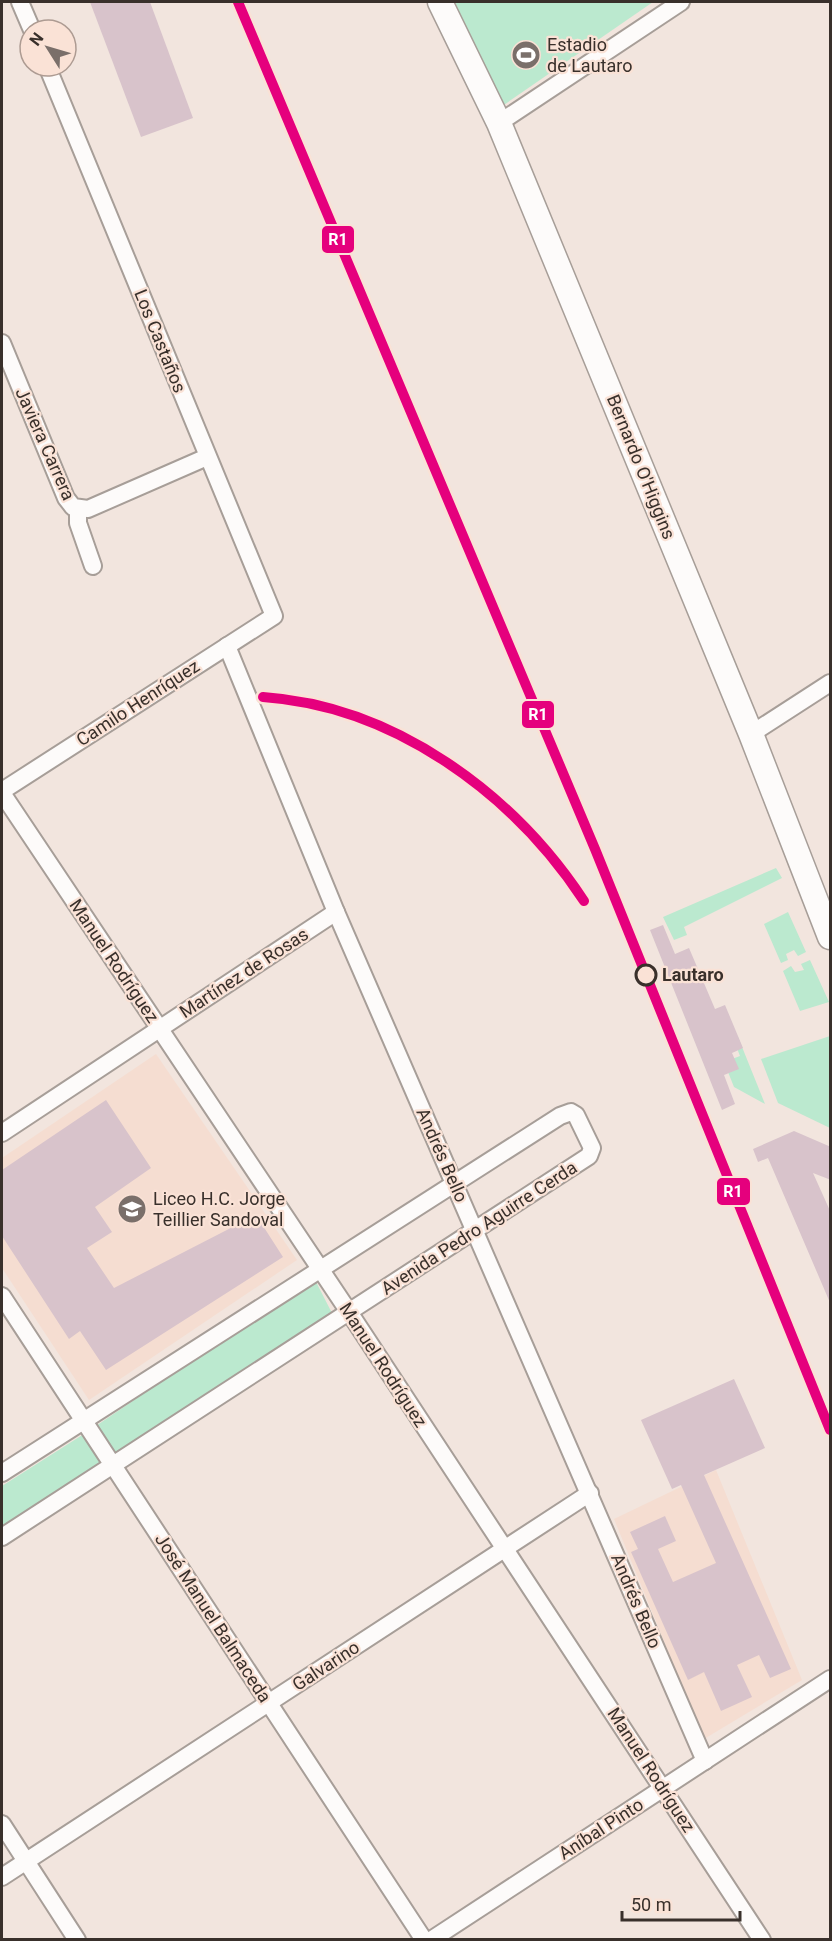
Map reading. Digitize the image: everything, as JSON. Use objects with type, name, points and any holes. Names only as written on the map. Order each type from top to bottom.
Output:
[{"type":"main road","name":"Bernardo O'Higgins","points":[[440,2],[499,123],[751,734],[831,937]]},
{"type":"street","points":[[20,2],[27,18]]},
{"type":"street","points":[[499,123],[681,2]]},
{"type":"street","name":"Los Castaños","points":[[52,78],[274,616]]},
{"type":"street","name":"Javiera Carrera","points":[[2,343],[66,498],[78,509],[88,509],[207,457]]},
{"type":"street","name":"Javiera Carrera","points":[[78,509],[78,523],[93,566]]},
{"type":"street","name":"Camilo Henríquez","points":[[2,792],[274,616]]},
{"type":"street","name":"Andrés Bello","points":[[227,646],[336,912],[705,1761]]},
{"type":"street","points":[[751,734],[831,683]]},
{"type":"street","name":"Manuel Rodríguez","points":[[2,792],[349,1312],[762,1940]]},
{"type":"street","name":"Martínez de Rosas","points":[[2,1133],[336,912]]},
{"type":"street","name":"Avenida Pedro Aguirre Cerda","points":[[2,1473],[566,1113],[576,1115],[592,1148],[589,1156],[2,1537]]},
{"type":"street","name":"José Manuel Balmaceda","points":[[2,1296],[424,1940]]},
{"type":"street","name":"Galvarino","points":[[2,1877],[590,1493]]},
{"type":"street","name":"Aníbal Pinto","points":[[431,1940],[831,1679]]},
{"type":"street","points":[[2,1824],[77,1940]]},
{"type":"shaded area","name":"Liceo H.C. Jorge Teillier Sandoval","points":[[156,1054],[297,1260],[89,1400],[2,1268],[2,1158]]},
{"type":"shaded area","points":[[716,1470],[802,1680],[704,1739],[614,1519]]},
{"type":"green space","name":"Estadio de Lautaro","points":[[455,2],[653,2],[498,109]]},
{"type":"green space","points":[[776,868],[782,878],[684,927],[687,935],[674,940],[663,917]]},
{"type":"green space","points":[[788,912],[806,952],[798,956],[794,950],[786,954],[788,960],[781,963],[764,924]]},
{"type":"green space","points":[[810,960],[829,1002],[800,1011],[783,971],[791,966],[795,972],[804,970],[801,964]]},
{"type":"green space","points":[[830,1036],[830,1128],[778,1103],[761,1059]]},
{"type":"green space","points":[[738,1037],[765,1104],[734,1087],[724,1062],[740,1056],[733,1038]]},
{"type":"green space","points":[[314,1278],[334,1317],[2,1533],[2,1486],[87,1432]]},
{"type":"building","points":[[90,2],[150,2],[193,118],[141,137]]},
{"type":"building","points":[[663,925],[675,954],[689,948],[715,1009],[725,1005],[743,1048],[732,1053],[739,1069],[724,1075],[735,1104],[722,1110],[650,930]]},
{"type":"building","points":[[106,1100],[151,1168],[95,1207],[112,1232],[87,1248],[114,1288],[256,1215],[283,1257],[106,1370],[80,1331],[69,1339],[2,1236],[2,1170]]},
{"type":"building","points":[[794,1131],[831,1147],[831,1180],[813,1173],[831,1213],[831,1305],[768,1158],[758,1162],[753,1149]]},
{"type":"building","points":[[734,1379],[765,1448],[704,1475],[791,1669],[770,1678],[759,1655],[737,1665],[752,1697],[721,1711],[704,1672],[688,1680],[631,1552],[638,1549],[630,1532],[665,1516],[676,1541],[658,1549],[673,1582],[716,1563],[681,1485],[672,1489],[641,1420]]},
{"type":"railway","points":[[263,697],[311,704],[358,717],[403,737],[446,762],[486,791],[522,825],[555,862],[584,901]]},
{"type":"transit line","name":"R1","points":[[238,2],[595,849],[830,1430]]},
{"type":"transit line","name":"R1","points":[[263,697],[311,704],[358,717],[403,737],[446,762],[486,791],[522,825],[555,862],[584,901]]},
{"type":"place","name":"Estadio de Lautaro","points":[[526,55]]},
{"type":"place","name":"Lautaro","points":[[646,975]]},
{"type":"place","name":"Liceo H.C. Jorge Teillier Sandoval","points":[[132,1209]]}]
